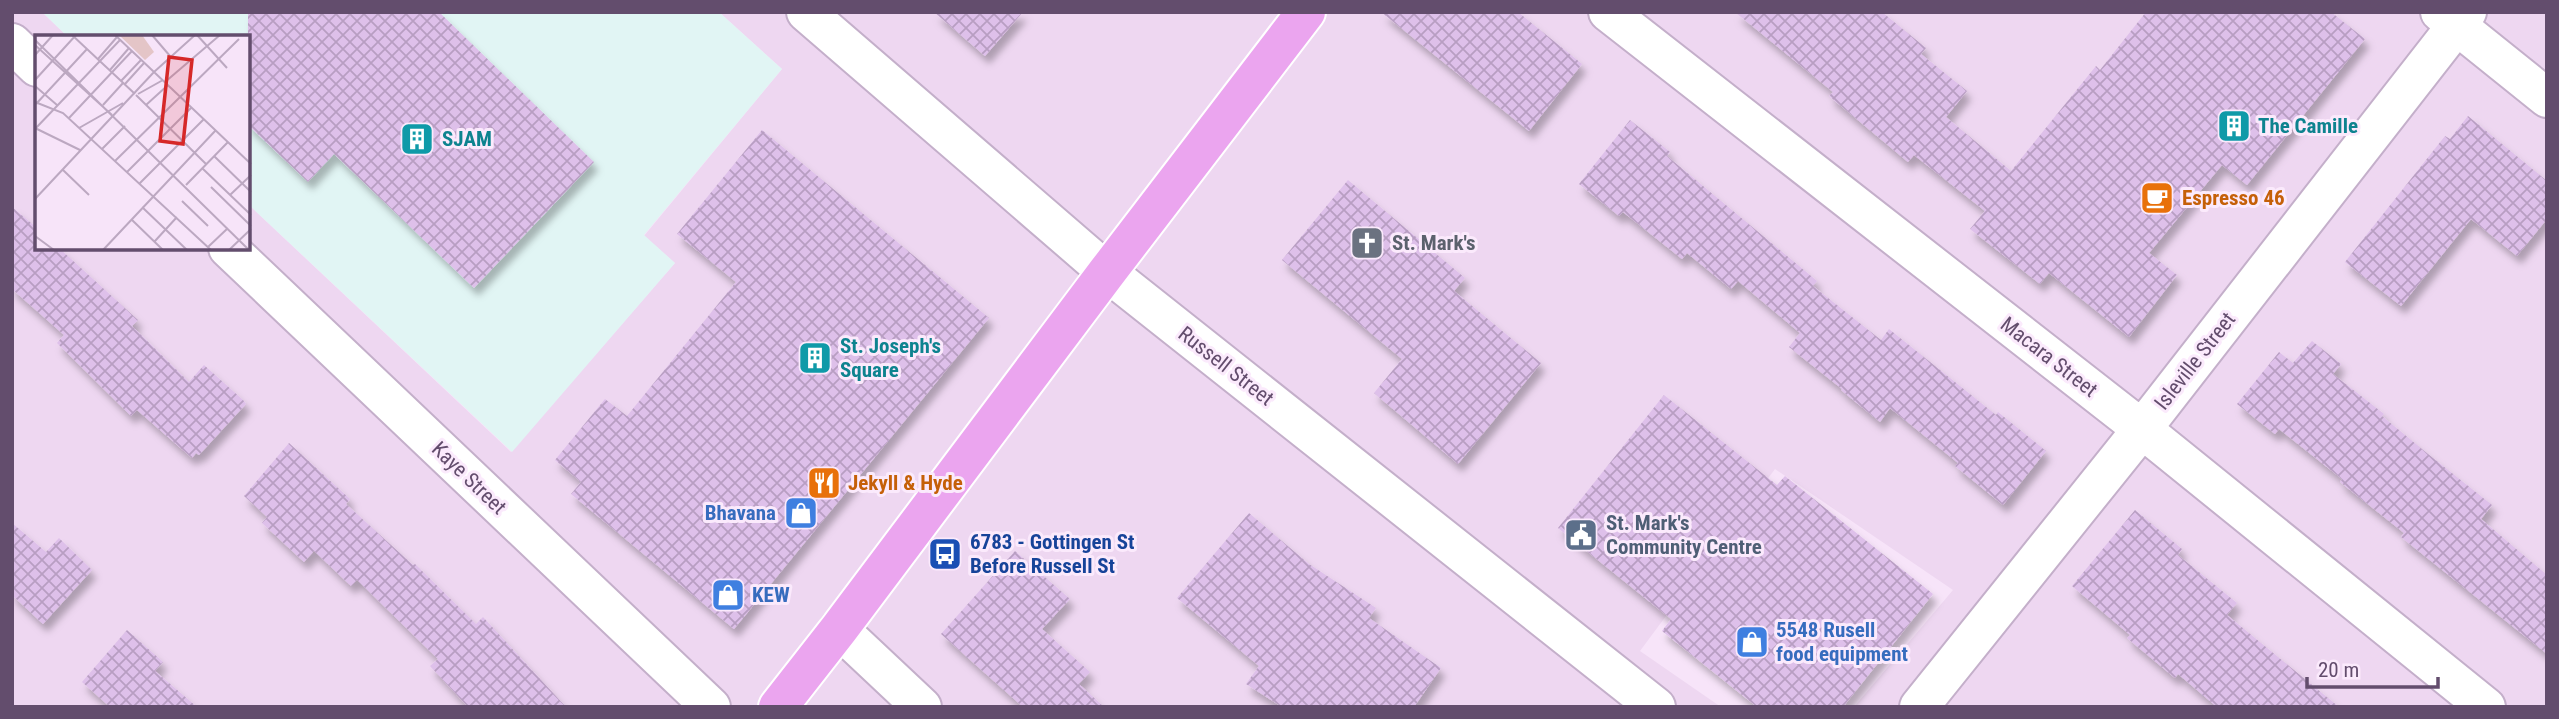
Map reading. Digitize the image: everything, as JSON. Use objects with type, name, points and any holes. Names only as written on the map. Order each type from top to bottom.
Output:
[{"type":"main road","points":[[778,707],[1306,12]]},
{"type":"street","name":"Russell Street","points":[[806,12],[1107,272],[1656,707]]},
{"type":"street","name":"Macara Street","points":[[1608,12],[2142,429],[2486,707]]},
{"type":"street","name":"Isleville Street","points":[[1919,707],[2142,429],[2454,17]]},
{"type":"street","points":[[2454,17],[2547,98]]},
{"type":"street","points":[[12,43],[35,64]]},
{"type":"street","name":"Kaye Street","points":[[230,250],[710,707]]},
{"type":"street","points":[[839,629],[922,707]]},
{"type":"shaded area","points":[[12,12],[42,12],[66,35],[35,35],[35,250],[250,250],[250,206],[511,452],[675,263],[644,236],[782,69],[719,12],[2547,12],[2547,707],[1854,707],[1953,590],[1775,469],[1640,651],[1721,707],[12,707]]},
{"type":"shaded area","points":[[42,12],[719,12],[782,69],[644,235],[675,263],[512,452],[250,206],[250,35],[66,35]]},
{"type":"building","name":"SJAM","points":[[248,12],[439,12],[594,162],[474,288],[334,154],[308,182],[250,127]]},
{"type":"building","points":[[934,12],[1023,12],[985,56]]},
{"type":"building","points":[[1381,12],[1518,12],[1582,64],[1529,131]]},
{"type":"building","points":[[1735,12],[1882,12],[1926,48],[1921,54],[1967,91],[1946,117],[2011,171],[2096,66],[2100,70],[2146,12],[2331,12],[2365,39],[2247,185],[2222,165],[2149,253],[2177,275],[2129,337],[2049,273],[2040,284],[1970,229],[1985,211],[1914,155],[1908,162],[1829,96],[1833,92]]},
{"type":"building","points":[[2468,116],[2547,181],[2547,219],[2517,256],[2471,219],[2401,306],[2345,262],[2445,136],[2450,139]]},
{"type":"building","points":[[1630,120],[1670,152],[1667,156],[1817,281],[1813,286],[1881,340],[1889,329],[1996,415],[1998,412],[2046,451],[2003,505],[1955,466],[1958,463],[1890,408],[1880,422],[1789,347],[1800,333],[1738,281],[1731,289],[1687,253],[1682,259],[1623,212],[1619,216],[1579,184]]},
{"type":"building","name":"St. Joseph's Square","points":[[762,130],[989,318],[734,629],[571,494],[581,482],[555,460],[605,399],[627,416],[736,282],[677,234]]},
{"type":"building","points":[[1348,180],[1465,278],[1454,291],[1541,363],[1458,464],[1374,393],[1402,359],[1282,260]]},
{"type":"building","points":[[12,207],[35,226],[35,250],[61,250],[138,320],[132,326],[189,382],[204,365],[246,404],[199,455],[196,453],[192,458],[137,410],[131,416],[57,343],[64,335],[12,289]]},
{"type":"building","points":[[2312,341],[2341,364],[2333,374],[2492,505],[2481,519],[2547,575],[2547,654],[2401,537],[2404,533],[2340,482],[2342,479],[2279,429],[2275,434],[2237,404],[2279,352],[2293,363]]},
{"type":"building","points":[[1664,395],[1777,485],[1785,476],[1933,594],[1843,707],[1757,707],[1662,631],[1671,619],[1558,528]]},
{"type":"building","points":[[289,443],[350,499],[346,504],[415,564],[476,624],[483,617],[566,707],[468,707],[430,666],[438,659],[357,580],[351,586],[314,551],[304,562],[262,523],[267,517],[244,496]]},
{"type":"building","points":[[2135,510],[2182,549],[2178,555],[2237,603],[2227,615],[2339,707],[2217,707],[2178,674],[2175,678],[2127,638],[2130,635],[2072,586]]},
{"type":"building","points":[[1249,513],[1309,564],[1376,608],[1369,618],[1441,668],[1414,707],[1282,707],[1246,684],[1259,666],[1177,598]]},
{"type":"building","points":[[12,523],[46,552],[59,538],[92,570],[43,624],[12,595]]},
{"type":"building","points":[[1015,551],[1070,599],[1042,629],[1090,672],[1079,684],[1104,707],[1023,707],[941,634]]},
{"type":"building","points":[[127,630],[163,662],[155,671],[197,707],[110,707],[82,682]]},
{"type":"place","name":"The Camille","points":[[2234,126]]},
{"type":"place","name":"SJAM","points":[[417,139]]},
{"type":"place","name":"Espresso 46","points":[[2157,198]]},
{"type":"place","name":"St. Mark's","points":[[1367,243]]},
{"type":"place","name":"St. Joseph's Square","points":[[815,358]]},
{"type":"place","name":"Jekyll & Hyde","points":[[824,483]]},
{"type":"place","name":"Bhavana","points":[[801,513]]},
{"type":"place","name":"St. Mark's Community Centre","points":[[1581,535]]},
{"type":"place","name":"6783 - Gottingen St Before Russell St","points":[[945,554]]},
{"type":"place","name":"KEW","points":[[728,595]]},
{"type":"place","name":"5548 Rusell food equipment","points":[[1752,642]]}]
